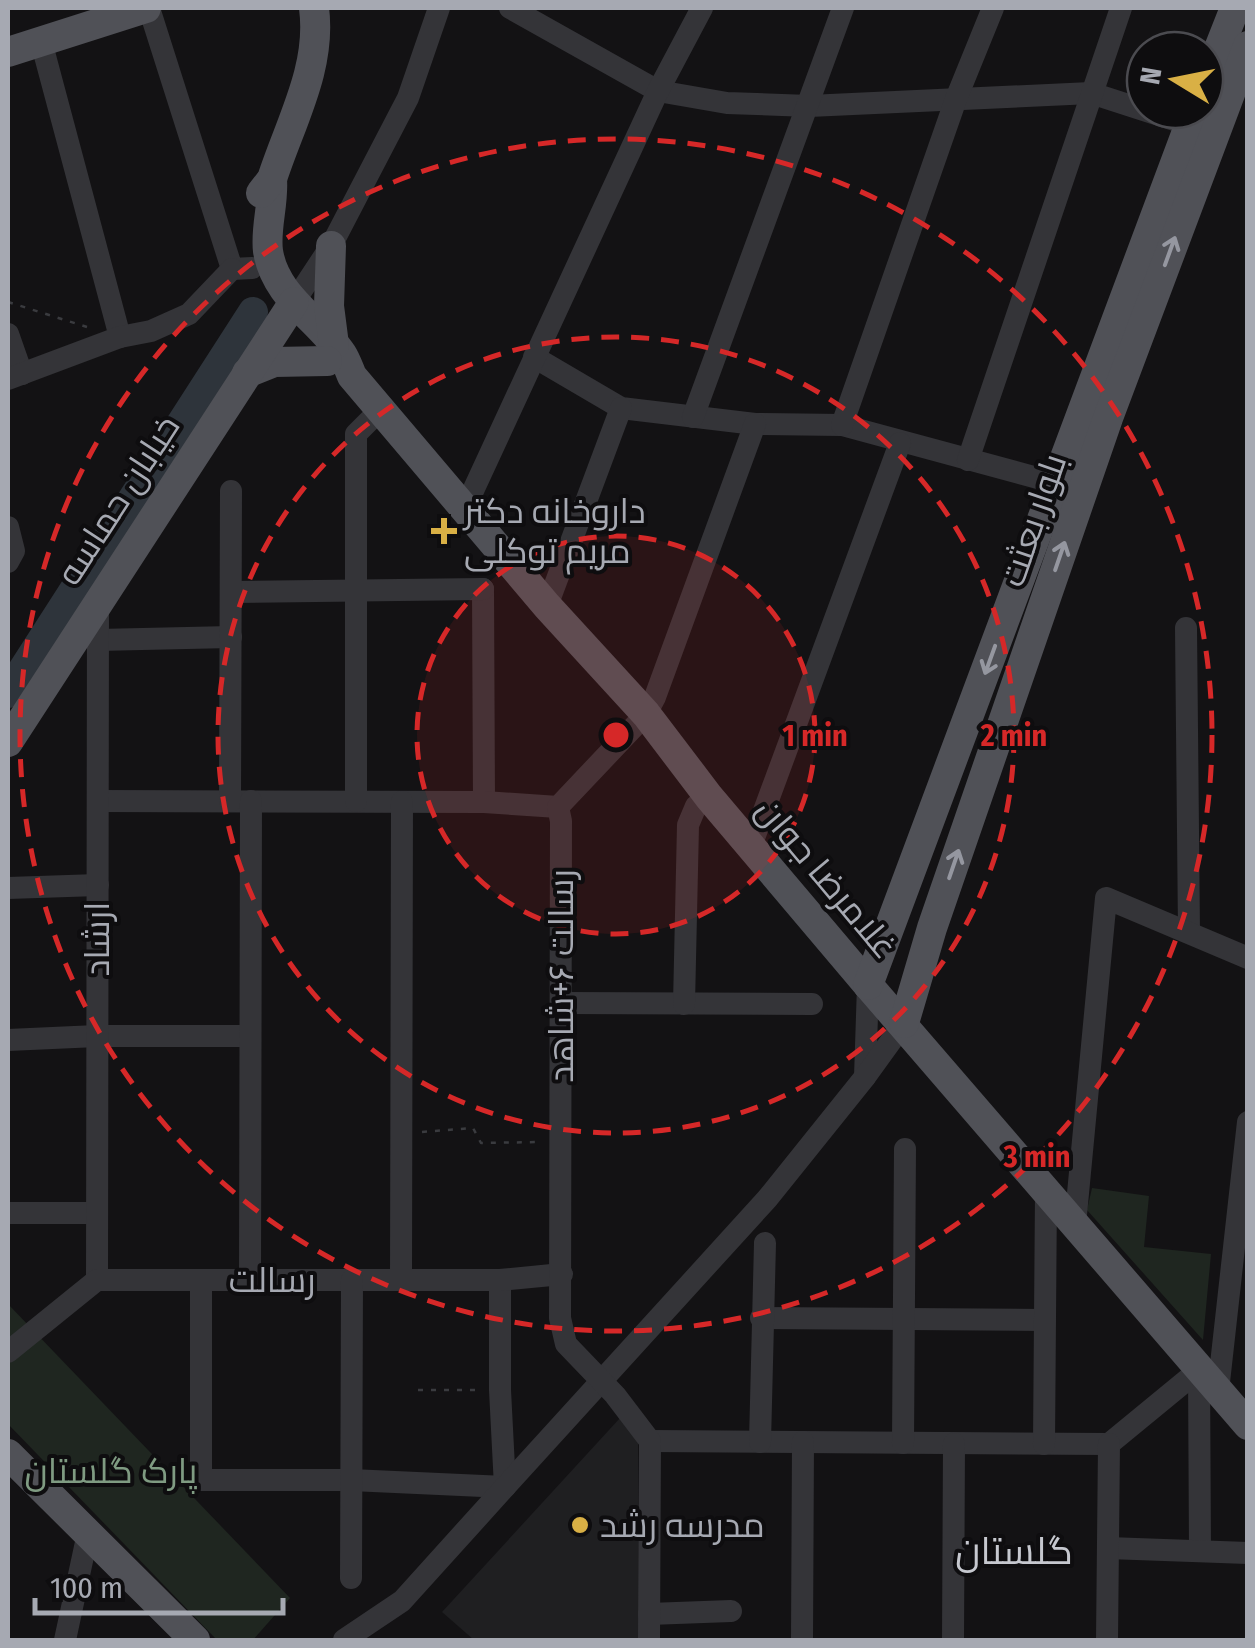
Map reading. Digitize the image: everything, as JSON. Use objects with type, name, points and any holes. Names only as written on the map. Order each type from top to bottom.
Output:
[{"type":"main road","points":[[8,51],[148,8]]},
{"type":"main road","points":[[289,309],[242,269],[258,198],[272,180],[310,73],[318,36],[314,8]]},
{"type":"main road","points":[[1225,35],[1236,8]]},
{"type":"main road","name":"بلوار بعثت","points":[[868,986],[1056,483],[1103,393],[1248,46]]},
{"type":"main road","name":"بلوار بعثت","points":[[904,1023],[1188,130]]},
{"type":"main road","points":[[272,180],[274,201],[268,248],[289,309]]},
{"type":"main road","points":[[247,373],[274,362],[338,360],[329,292],[331,246]]},
{"type":"main road","name":"غلامرضا جوان","points":[[289,309],[338,360],[548,606],[646,714],[868,986],[904,1023],[1248,1426]]},
{"type":"main road","name":"خیابان حماسه","points":[[8,742],[289,309]]},
{"type":"main road","points":[[896,912],[902,919],[932,928]]},
{"type":"main road","points":[[8,1454],[193,1640]]},
{"type":"street","points":[[8,334],[14,376],[120,337],[151,331],[189,314],[242,269],[148,8]]},
{"type":"street","points":[[289,309],[331,246],[408,98],[439,8]]},
{"type":"street","points":[[510,8],[658,91],[727,102],[809,106],[1091,93],[1125,101]]},
{"type":"street","points":[[465,508],[658,91],[702,8]]},
{"type":"street","points":[[693,416],[843,8]]},
{"type":"street","points":[[842,426],[956,99],[992,8]]},
{"type":"street","points":[[968,460],[1120,8]]},
{"type":"street","points":[[42,41],[120,337]]},
{"type":"street","points":[[534,357],[620,408],[755,424],[842,426],[1056,483]]},
{"type":"street","points":[[548,606],[620,408]]},
{"type":"street","points":[[356,801],[356,434],[381,409]]},
{"type":"street","points":[[98,801],[484,802],[558,807],[646,714],[755,424]]},
{"type":"street","points":[[751,846],[900,443]]},
{"type":"street","points":[[231,492],[231,636],[250,1036],[250,1280]]},
{"type":"street","points":[[8,527],[14,551],[8,562]]},
{"type":"street","points":[[484,802],[483,589],[508,558]]},
{"type":"street","points":[[230,592],[483,589]]},
{"type":"street","name":"ارشاد","points":[[96,1280],[98,598]]},
{"type":"street","points":[[1186,628],[1188,932]]},
{"type":"street","points":[[98,640],[231,636]]},
{"type":"street","points":[[684,1004],[688,824],[696,806],[710,797]]},
{"type":"street","points":[[400,1280],[402,802]]},
{"type":"street","name":"رسالت ۶+شاهد","points":[[558,807],[560,1318],[566,1344],[650,1442]]},
{"type":"street","points":[[8,888],[98,885]]},
{"type":"street","points":[[1075,1225],[1106,898],[1248,958]]},
{"type":"street","points":[[866,1077],[868,986]]},
{"type":"street","points":[[561,1003],[812,1004]]},
{"type":"street","points":[[344,1640],[402,1601],[505,1488],[767,1198],[866,1077],[904,1023]]},
{"type":"street","points":[[8,1040],[250,1036]]},
{"type":"street","points":[[1200,1551],[1209,1381],[1248,1122]]},
{"type":"street","points":[[903,1443],[905,1149]]},
{"type":"street","points":[[1044,1444],[1046,1192]]},
{"type":"street","points":[[8,1213],[97,1213]]},
{"type":"street","points":[[760,1442],[766,1243]]},
{"type":"street","name":"رسالت","points":[[96,1280],[500,1280],[562,1274]]},
{"type":"street","points":[[8,1352],[96,1280]]},
{"type":"street","points":[[202,1280],[201,1480],[351,1480],[505,1488]]},
{"type":"street","points":[[351,1578],[352,1280]]},
{"type":"street","points":[[500,1280],[505,1488]]},
{"type":"street","points":[[761,1318],[1045,1320]]},
{"type":"street","points":[[649,1640],[650,1442],[1109,1444],[1209,1381]]},
{"type":"street","points":[[802,1640],[803,1442]]},
{"type":"street","points":[[953,1640],[954,1444]]},
{"type":"street","points":[[1108,1640],[1109,1444]]},
{"type":"street","points":[[65,1640],[88,1533]]},
{"type":"street","points":[[1108,1548],[1248,1554]]},
{"type":"street","points":[[649,1614],[731,1611]]},
{"type":"path","points":[[8,302],[120,337]]},
{"type":"path","points":[[401,1134],[473,1128],[481,1143],[561,1142]]},
{"type":"path","points":[[418,1390],[500,1390]]},
{"type":"shaded area","name":"مدرسه رشد","points":[[620,1418],[638,1438],[639,1640],[474,1640],[442,1612]]},
{"type":"green space","points":[[1092,1188],[1149,1196],[1144,1247],[1211,1254],[1203,1340],[1087,1210]]},
{"type":"green space","name":"پارک گلستان","points":[[8,1304],[290,1598],[253,1640],[217,1640],[8,1424]]},
{"type":"waterway","points":[[8,693],[253,312]]},
{"type":"place","name":"داروخانه دکتر مریم توکلی","points":[[444,531]]},
{"type":"place","name":"مدرسه رشد","points":[[580,1525]]},
{"type":"district","name":"گلستان","points":[[1014,1551]]}]
